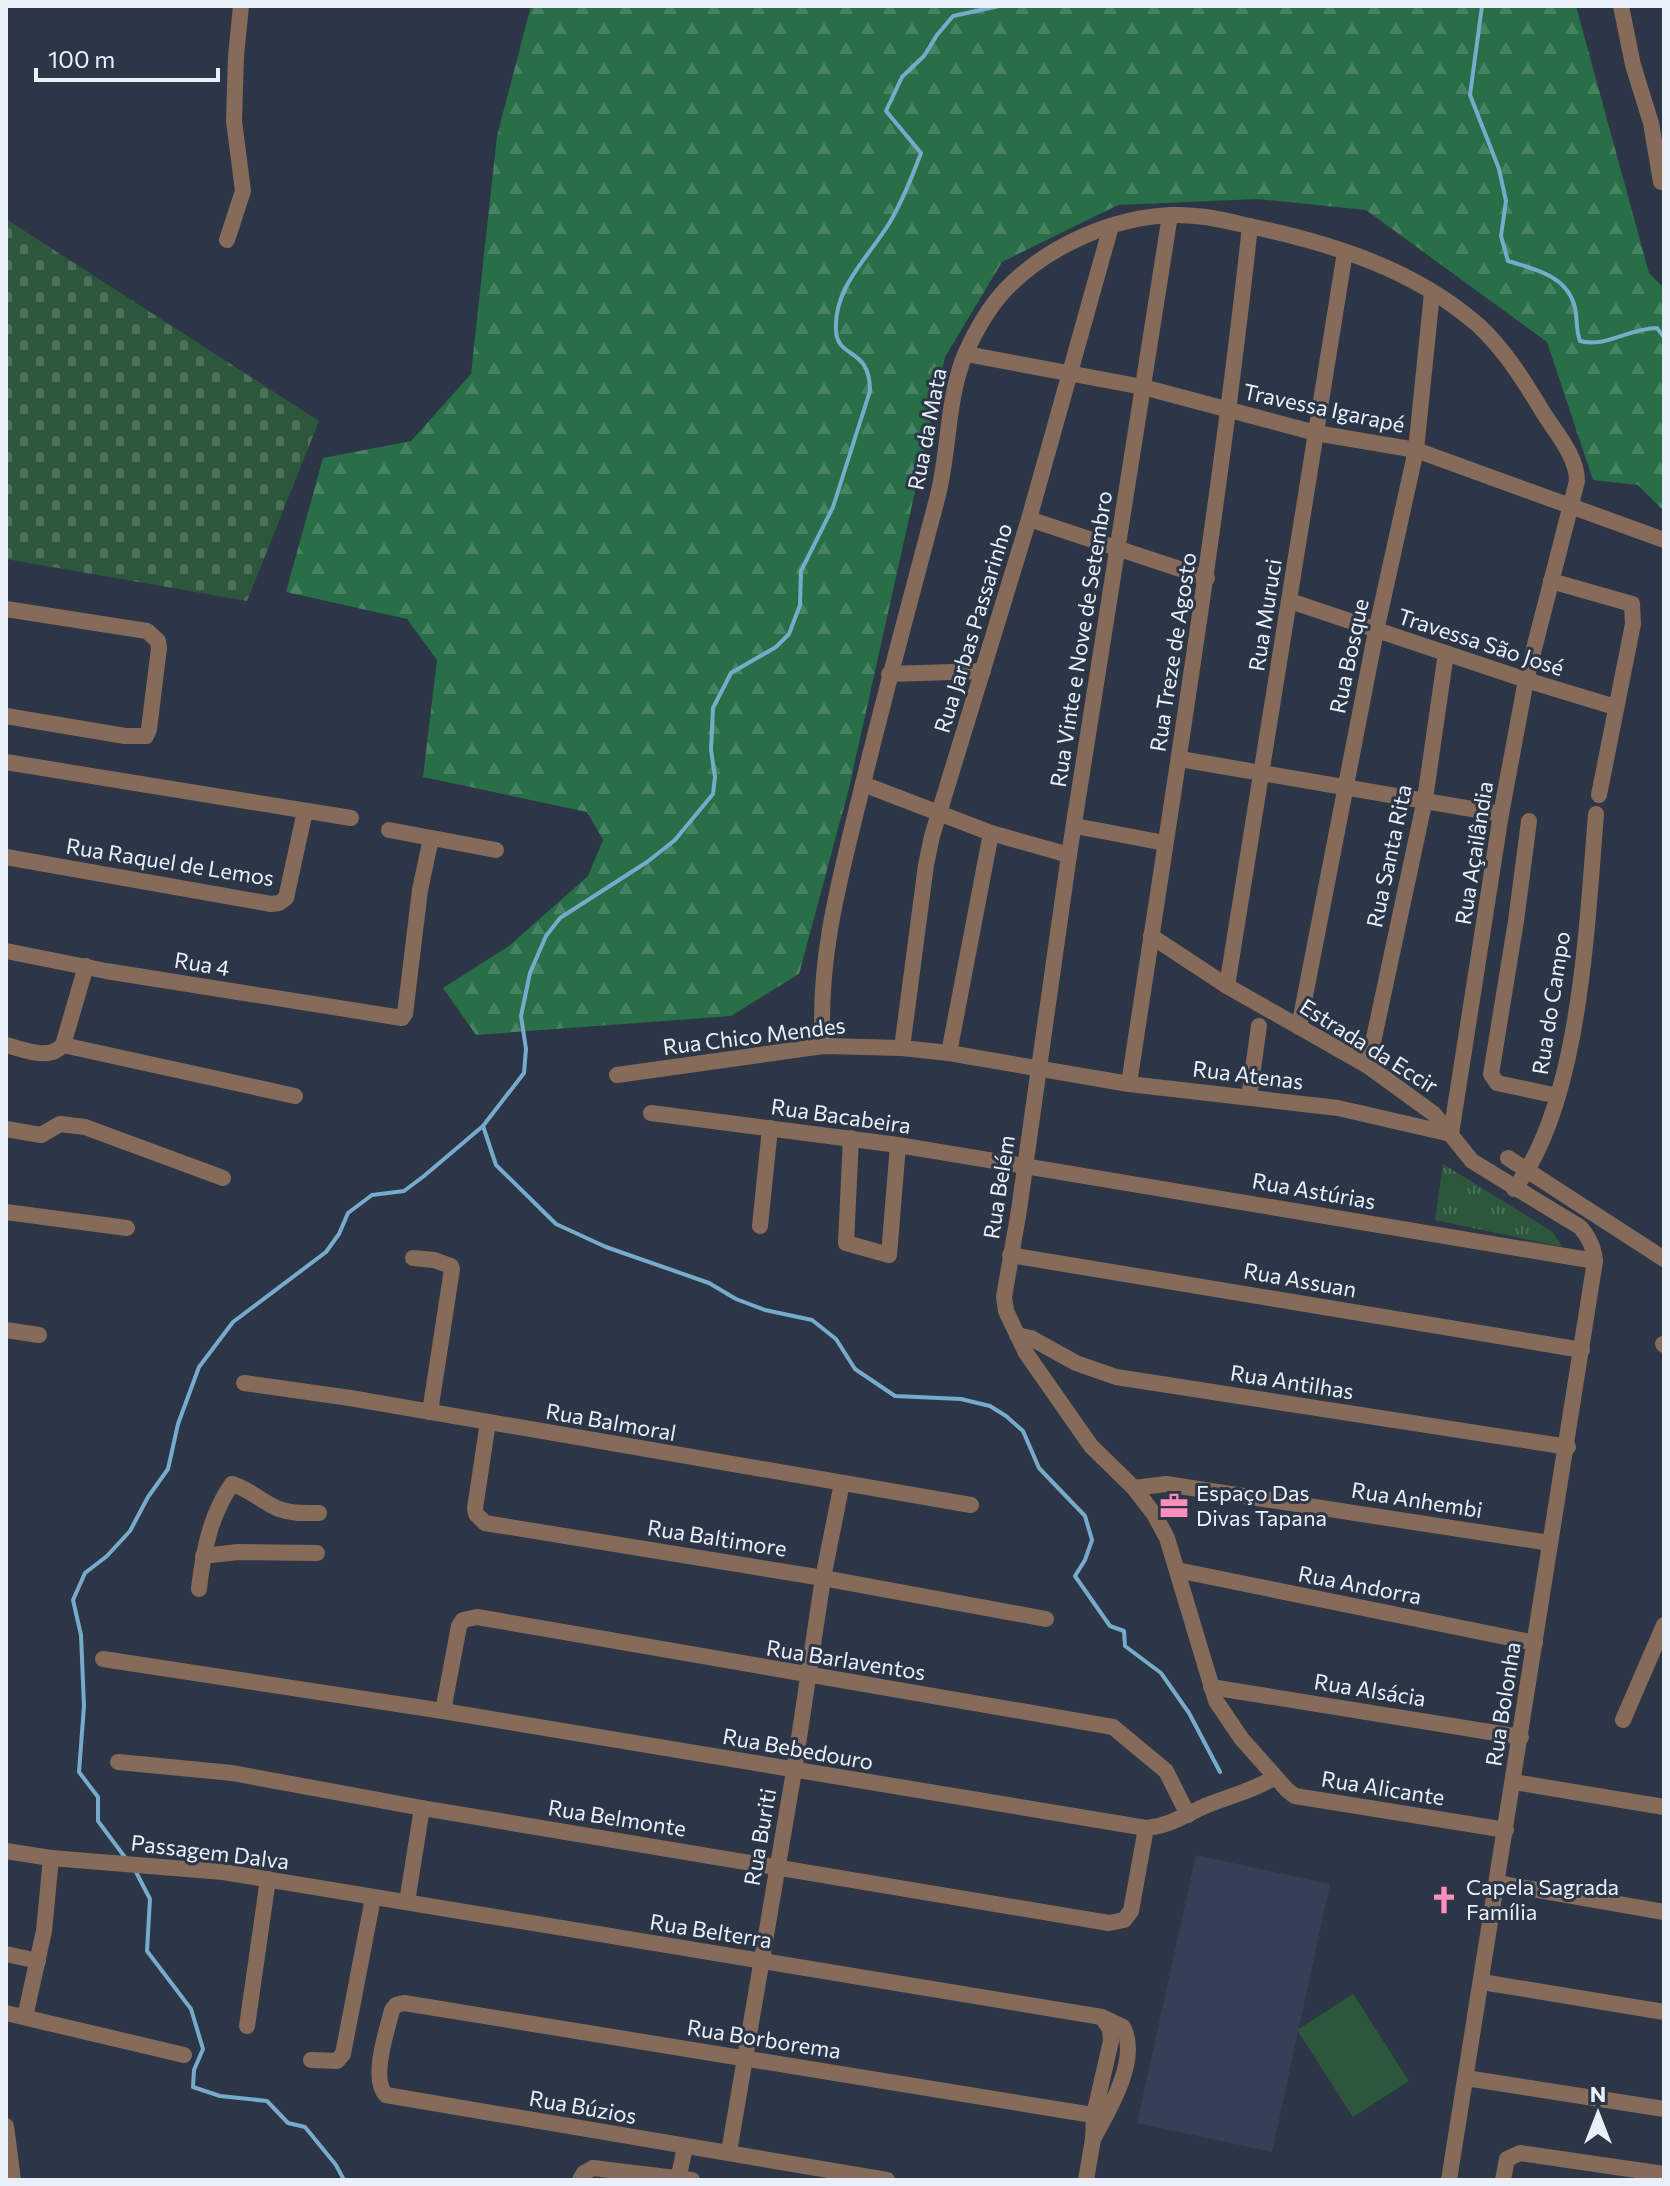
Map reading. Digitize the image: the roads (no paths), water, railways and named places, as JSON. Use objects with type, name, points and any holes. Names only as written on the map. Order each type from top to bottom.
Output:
[{"type":"street","points":[[227,240],[243,191],[234,121],[241,6]]},
{"type":"street","points":[[1621,6],[1633,65],[1657,120],[1661,182]]},
{"type":"street","name":"Rua da Mata","points":[[823,1046],[822,998],[829,921],[889,674],[937,497],[951,409],[966,354],[990,308],[1007,288],[1038,262],[1067,244],[1111,226],[1170,215],[1203,216],[1307,238],[1395,271],[1432,293],[1480,327],[1522,378],[1573,461],[1577,481],[1551,581]]},
{"type":"street","name":"Rua Vinte e Nove de Setembro","points":[[1039,1070],[1069,855],[1170,215]]},
{"type":"street","name":"Rua Jarbas Passarinho","points":[[902,1048],[926,865],[1072,372],[1111,226]]},
{"type":"street","name":"Rua Treze de Agosto","points":[[1129,1084],[1207,578],[1230,410],[1250,226]]},
{"type":"street","name":"Rua Muruci","points":[[1227,986],[1345,252]]},
{"type":"street","name":"Rua Bosque","points":[[1299,1027],[1376,631],[1416,450],[1432,293]]},
{"type":"street","name":"Travessa Igarapé","points":[[966,354],[1143,387],[1316,433],[1416,450],[1664,540]]},
{"type":"street","points":[[1029,519],[1207,578]]},
{"type":"street","points":[[1551,581],[1632,604],[1633,624],[1599,795]]},
{"type":"street","name":"Rua Açailândia","points":[[1451,1134],[1501,814],[1526,680],[1551,581]]},
{"type":"street","name":"Travessa São José","points":[[1290,601],[1615,707]]},
{"type":"street","points":[[6,609],[147,631],[154,634],[159,648],[148,733],[141,738],[6,716]]},
{"type":"street","name":"Rua Santa Rita","points":[[1368,1066],[1425,799],[1446,653]]},
{"type":"street","points":[[889,674],[983,671]]},
{"type":"street","points":[[1180,759],[1501,814]]},
{"type":"street","points":[[6,762],[351,818]]},
{"type":"street","points":[[863,784],[939,816],[1069,855]]},
{"type":"street","name":"Rua Raquel de Lemos","points":[[6,857],[279,903],[286,898],[305,811]]},
{"type":"street","name":"Rua do Campo","points":[[1514,1189],[1540,1149],[1566,1066],[1578,987],[1596,814]]},
{"type":"street","points":[[1529,821],[1491,1074],[1497,1083],[1558,1096]]},
{"type":"street","points":[[1075,826],[1165,843]]},
{"type":"street","points":[[389,830],[496,850]]},
{"type":"street","points":[[949,1053],[991,833]]},
{"type":"street","name":"Rua 4","points":[[6,951],[402,1018],[405,1014],[420,890],[431,838]]},
{"type":"street","name":"Estrada da Eccir","points":[[1151,936],[1227,986],[1368,1066],[1434,1114],[1460,1150],[1472,1161],[1566,1218],[1588,1236]]},
{"type":"street","points":[[6,1045],[51,1054],[63,1045],[86,966]]},
{"type":"street","points":[[1249,1097],[1259,1026]]},
{"type":"street","points":[[63,1045],[295,1096]]},
{"type":"street","name":"Rua Chico Mendes","points":[[617,1075],[823,1046],[949,1053],[1039,1070]]},
{"type":"street","name":"Rua Atenas","points":[[1039,1070],[1129,1084],[1338,1108],[1451,1134]]},
{"type":"street","name":"Rua Belém","points":[[1012,1324],[1004,1297],[1039,1070]]},
{"type":"street","name":"Rua Bacabeira","points":[[651,1113],[851,1138],[1025,1165]]},
{"type":"street","points":[[6,1129],[41,1135],[60,1124],[85,1127],[223,1178]]},
{"type":"street","points":[[760,1226],[770,1128]]},
{"type":"street","points":[[851,1138],[847,1245],[889,1255],[898,1145]]},
{"type":"street","points":[[1508,1158],[1664,1259]]},
{"type":"street","name":"Rua Astúrias","points":[[1025,1165],[1595,1261]]},
{"type":"street","points":[[6,1212],[127,1228]]},
{"type":"street","name":"Rua Bolonha","points":[[1449,2180],[1568,1447],[1595,1261],[1588,1236]]},
{"type":"street","name":"Rua Assuan","points":[[1010,1255],[1582,1350]]},
{"type":"street","points":[[413,1258],[434,1260],[452,1269],[430,1412]]},
{"type":"street","points":[[1012,1324],[1026,1353],[1091,1446],[1134,1488],[1160,1526],[1177,1570],[1211,1687]]},
{"type":"street","name":"Rua Antilhas","points":[[1012,1324],[1076,1363],[1116,1377],[1568,1447]]},
{"type":"street","points":[[6,1330],[39,1335]]},
{"type":"street","name":"Rua Balmoral","points":[[244,1383],[971,1505]]},
{"type":"street","name":"Rua Baltimore","points":[[488,1422],[475,1508],[476,1514],[485,1523],[823,1578],[1046,1619]]},
{"type":"street","name":"Rua Buriti","points":[[729,2152],[794,1771],[823,1578],[842,1483]]},
{"type":"street","name":"Rua Anhembi","points":[[1134,1488],[1166,1484],[1550,1543]]},
{"type":"street","points":[[199,1589],[210,1528],[230,1487],[235,1485],[261,1497],[276,1509],[319,1513]]},
{"type":"street","points":[[203,1556],[238,1552],[317,1553]]},
{"type":"street","name":"Rua Andorra","points":[[1177,1570],[1535,1643]]},
{"type":"street","name":"Rua Barlaventos","points":[[443,1711],[459,1626],[463,1620],[477,1617],[1113,1727],[1166,1771],[1188,1815]]},
{"type":"street","points":[[1623,1720],[1664,1625]]},
{"type":"street","name":"Rua Bebedouro","points":[[103,1659],[443,1711],[1146,1828]]},
{"type":"street","name":"Rua Alsácia","points":[[1211,1687],[1521,1737]]},
{"type":"street","name":"Rua Alicante","points":[[1211,1687],[1216,1701],[1241,1738],[1295,1796],[1506,1830]]},
{"type":"street","name":"Rua Belmonte","points":[[118,1762],[232,1773],[422,1808],[1109,1923],[1124,1920],[1131,1911],[1146,1828]]},
{"type":"street","points":[[1146,1828],[1169,1824],[1235,1794],[1257,1788],[1275,1777]]},
{"type":"street","points":[[1514,1782],[1664,1807]]},
{"type":"street","points":[[407,1902],[422,1808]]},
{"type":"street","name":"Passagem Dalva","points":[[6,1851],[51,1858],[191,1869],[407,1902]]},
{"type":"street","points":[[25,2017],[44,1931],[51,1858]]},
{"type":"street","points":[[247,2026],[268,1879]]},
{"type":"street","points":[[1497,1883],[1664,1912]]},
{"type":"street","points":[[319,2060],[337,2061],[343,2054],[373,1898]]},
{"type":"street","name":"Rua Belterra","points":[[407,1902],[1102,2017],[1110,2029],[1111,2041],[1100,2116]]},
{"type":"street","points":[[6,1954],[38,1961]]},
{"type":"street","points":[[1482,1982],[1664,2012]]},
{"type":"street","name":"Rua Búzios","points":[[415,2005],[399,2004],[392,2010],[378,2077],[381,2090],[386,2095],[887,2180]]},
{"type":"street","name":"Rua Borborema","points":[[415,2005],[1100,2116]]},
{"type":"street","points":[[6,2013],[184,2055]]},
{"type":"street","points":[[1466,2078],[1664,2109]]},
{"type":"street","points":[[1086,2180],[1100,2116]]},
{"type":"street","points":[[7,2128],[13,2180]]},
{"type":"street","points":[[580,2180],[584,2173],[593,2168],[683,2179],[685,2147]]},
{"type":"street","points":[[1503,2180],[1507,2159],[1520,2153],[1664,2174]]},
{"type":"waterway","points":[[127,1860],[98,1821],[98,1797],[79,1772],[84,1706],[81,1635],[73,1600],[85,1573],[107,1556],[130,1531],[148,1497],[168,1469],[178,1424],[199,1367],[233,1322],[326,1252],[339,1234],[348,1213],[372,1195],[404,1191],[483,1126],[524,1073],[526,1049],[521,1016],[530,973],[546,936],[560,918],[647,862],[675,840],[713,794],[713,708],[731,673],[776,647],[789,634],[800,605],[801,571],[833,507],[870,391],[865,367],[842,346],[836,331],[840,300],[846,286],[895,214],[921,153],[886,111],[902,77],[924,56],[953,16],[999,6]]},
{"type":"waterway","points":[[1482,6],[1470,95],[1499,169],[1506,201],[1501,236],[1508,261],[1547,275],[1564,286],[1574,304],[1580,341],[1599,342],[1657,328],[1664,337]]},
{"type":"waterway","points":[[483,1126],[496,1165],[556,1224],[606,1247],[709,1283],[736,1299],[765,1310],[812,1320],[836,1339],[855,1369],[895,1396],[961,1399],[990,1406],[1006,1416],[1023,1431],[1039,1468],[1085,1516],[1092,1540],[1075,1576],[1110,1626],[1124,1631],[1125,1646],[1161,1673],[1189,1713],[1220,1772]]},
{"type":"waterway","points":[[135,1870],[150,1899],[147,1951],[191,2009],[203,2049],[194,2070],[193,2087],[220,2096],[267,2101],[288,2123],[305,2127],[336,2165],[344,2180]]},
{"type":"place","name":"Espaço Das Divas Tapana","points":[[1174,1506]]},
{"type":"place","name":"Capela Sagrada Família","points":[[1444,1900]]}]
